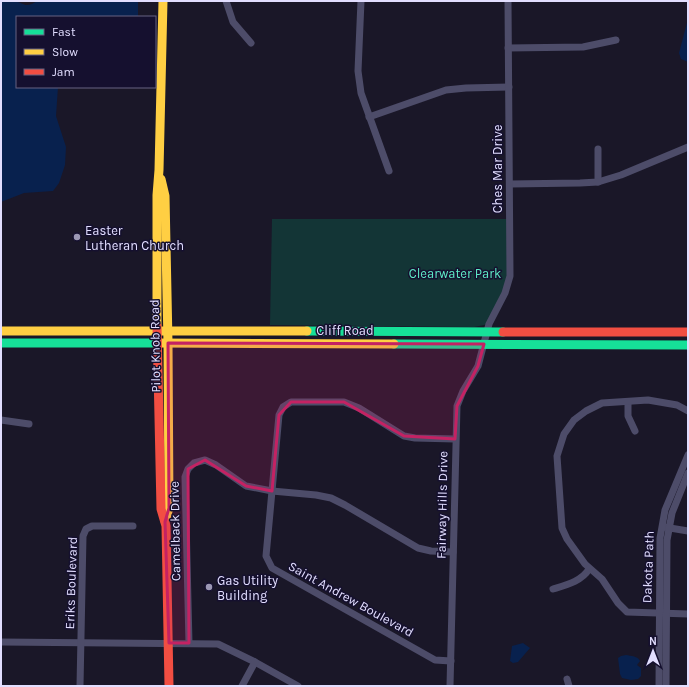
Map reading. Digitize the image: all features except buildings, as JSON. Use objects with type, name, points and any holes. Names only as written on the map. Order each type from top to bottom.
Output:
[{"type":"main road","name":"Pilot Knob Road","points":[[163,1],[159,170],[157,195],[157,332],[161,508],[166,526],[169,686]]},
{"type":"main road","name":"Pilot Knob Road","points":[[159,170],[165,196],[168,343],[169,508],[165,522]]},
{"type":"main road","name":"Cliff Road","points":[[1,331],[688,332]]},
{"type":"main road","name":"Cliff Road","points":[[1,343],[688,344]]},
{"type":"street","points":[[226,1],[233,22],[252,43]]},
{"type":"street","points":[[361,1],[358,71],[361,93],[389,171]]},
{"type":"street","name":"Ches Mar Drive","points":[[487,331],[491,319],[505,293],[510,276],[508,1]]},
{"type":"street","points":[[508,48],[583,47],[616,40]]},
{"type":"street","points":[[369,117],[446,90],[509,87]]},
{"type":"street","points":[[510,184],[580,184],[598,182],[622,175],[688,147]]},
{"type":"street","points":[[598,149],[598,182]]},
{"type":"street","name":"Fairway Hills Drive","points":[[450,686],[457,406],[463,391],[478,366],[487,331]]},
{"type":"street","points":[[688,411],[677,405],[648,400],[602,403],[586,411],[574,420],[564,434],[556,456],[562,528],[575,552],[589,569],[602,579],[618,603],[627,612],[688,614]]},
{"type":"street","name":"Saint Andrew Boulevard","points":[[450,661],[435,660],[272,568],[266,556],[279,415],[283,407],[291,402],[344,402],[358,408],[404,436],[415,438],[455,439]]},
{"type":"street","points":[[628,402],[628,416],[635,431]]},
{"type":"street","points":[[1,420],[29,424]]},
{"type":"street","name":"Dakota Path","points":[[665,528],[665,510],[688,455]]},
{"type":"street","name":"Camelback Drive","points":[[189,643],[185,477],[188,469],[194,463],[205,460],[216,465],[246,486],[272,491],[316,495],[331,498],[418,548],[430,551],[453,552]]},
{"type":"street","name":"Dakota Path","points":[[666,686],[660,538],[688,473]]},
{"type":"street","name":"Eriks Boulevard","points":[[80,686],[83,536],[86,529],[92,526],[133,526]]},
{"type":"street","points":[[665,528],[688,531]]},
{"type":"street","points":[[553,589],[577,580],[586,574],[589,569]]},
{"type":"street","name":"Dakota Path","points":[[658,686],[663,613]]},
{"type":"street","points":[[1,642],[218,644],[255,662],[298,686]]},
{"type":"street","points":[[242,686],[255,662]]},
{"type":"highlighted area","points":[[168,343],[484,344],[478,366],[457,406],[455,439],[404,436],[344,402],[291,402],[279,415],[272,491],[246,486],[205,460],[188,469],[189,643],[169,643],[165,522],[169,508]]},
{"type":"green space","name":"Clearwater Park","points":[[272,219],[510,219],[510,276],[489,324],[474,327],[270,325]]},
{"type":"water","points":[[1,1],[15,1],[25,5],[30,5],[37,1],[138,1],[138,16],[16,16],[16,88],[58,88],[56,116],[66,147],[65,165],[59,183],[53,191],[24,193],[1,202]]},
{"type":"water","points":[[688,19],[688,62],[681,59],[679,53]]},
{"type":"water","points":[[523,643],[530,648],[518,662],[513,663],[510,661],[512,646]]},
{"type":"water","points":[[626,655],[636,657],[640,661],[637,665],[641,668],[641,676],[638,679],[631,680],[622,678],[620,674],[618,658]]},
{"type":"traffic: fast","points":[[307,331],[503,332]]},
{"type":"traffic: fast","points":[[1,343],[157,343]]},
{"type":"traffic: fast","points":[[394,344],[688,345]]},
{"type":"traffic: slow","points":[[157,326],[157,195],[159,170],[163,1]]},
{"type":"traffic: slow","points":[[161,179],[165,196],[168,343],[169,508],[165,521]]},
{"type":"traffic: slow","points":[[1,331],[307,331]]},
{"type":"traffic: slow","points":[[157,343],[394,344]]},
{"type":"traffic: jam","points":[[157,326],[161,509],[166,526],[169,686]]},
{"type":"traffic: jam","points":[[503,332],[688,332]]},
{"type":"place","name":"Easter Lutheran Church","points":[[77,237]]},
{"type":"place","name":"Gas Utility Building","points":[[209,587]]}]
